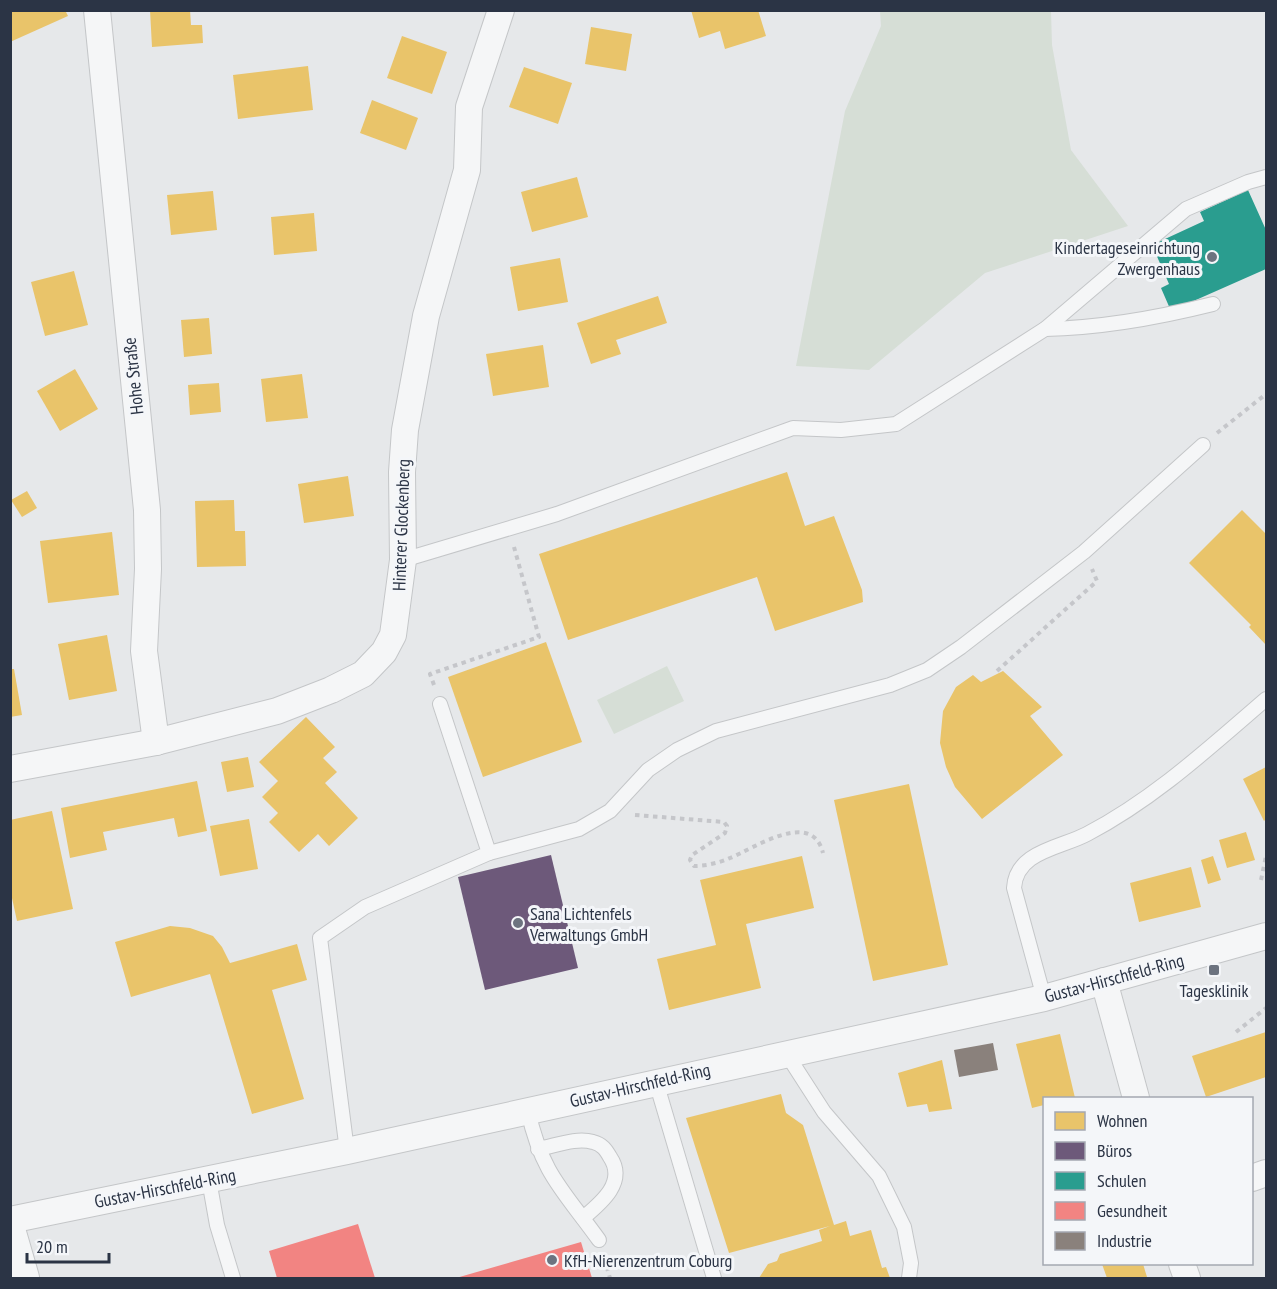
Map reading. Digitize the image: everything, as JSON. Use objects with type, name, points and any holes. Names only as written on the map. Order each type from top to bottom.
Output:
[{"type":"street","name":"Hohe Straße","points":[[97,10],[147,510],[148,569],[144,651],[156,742]]},
{"type":"street","name":"Hinterer Glockenberg","points":[[10,769],[156,742],[277,711],[332,690],[363,674],[384,652],[393,635],[403,560],[402,472],[405,430],[426,316],[467,170],[469,107],[501,10]]},
{"type":"street","name":"Gustav-Hirschfeld-Ring","points":[[10,1220],[347,1151],[1044,998],[1266,936]]},
{"type":"street","points":[[1104,981],[1136,1097]]},
{"type":"street","points":[[10,1233],[23,1278]]},
{"type":"lane","points":[[403,560],[510,529],[794,428],[842,430],[896,424],[1045,329],[1186,209],[1248,182],[1266,177]]},
{"type":"lane","points":[[1045,329],[1079,328],[1159,318],[1213,304]]},
{"type":"lane","points":[[347,1151],[320,938],[364,907],[489,853],[579,829],[610,811],[648,770],[677,750],[716,731],[890,685],[927,670],[961,647],[1084,552],[1203,445]]},
{"type":"lane","points":[[1044,998],[1014,888],[1015,877],[1021,867],[1037,854],[1084,835],[1136,806],[1266,699]]},
{"type":"lane","points":[[440,704],[489,853]]},
{"type":"lane","points":[[786,1053],[824,1112],[879,1176],[904,1227],[911,1263],[909,1278]]},
{"type":"lane","points":[[656,1082],[714,1278]]},
{"type":"lane","points":[[528,1110],[538,1149],[567,1200],[599,1240]]},
{"type":"lane","points":[[538,1149],[579,1141],[594,1142],[604,1148],[616,1165],[616,1177],[608,1196],[583,1218]]},
{"type":"lane","points":[[209,1180],[217,1225],[233,1278]]},
{"type":"path","points":[[1203,445],[1266,394]]},
{"type":"path","points":[[440,704],[430,674],[539,637],[510,529]]},
{"type":"path","points":[[997,672],[1097,581],[1084,552]]},
{"type":"path","points":[[610,811],[724,822],[727,826],[725,833],[692,855],[690,860],[693,866],[727,860],[778,834],[794,831],[813,837],[821,845],[823,853]]},
{"type":"path","points":[[1261,880],[1266,856]]},
{"type":"path","points":[[1236,1032],[1266,1008]]},
{"type":"shaded area","points":[[880,11],[1051,11],[1052,45],[1071,150],[1128,226],[985,273],[869,370],[796,366],[845,111],[881,26]]},
{"type":"shaded area","points":[[667,666],[684,701],[614,734],[597,700]]},
{"type":"building: Wohnen","points":[[10,10],[65,10],[68,16],[10,42]]},
{"type":"building: Wohnen","points":[[150,10],[190,10],[191,25],[202,25],[203,43],[152,47]]},
{"type":"building: Wohnen","points":[[691,10],[758,10],[766,36],[725,49],[720,31],[699,38]]},
{"type":"building: Wohnen","points":[[591,27],[632,34],[626,71],[585,64]]},
{"type":"building: Wohnen","points":[[402,36],[447,52],[432,94],[387,78]]},
{"type":"building: Wohnen","points":[[308,66],[313,110],[238,119],[233,75]]},
{"type":"building: Wohnen","points":[[524,67],[572,83],[558,124],[509,107]]},
{"type":"building: Wohnen","points":[[372,100],[418,118],[406,150],[360,133]]},
{"type":"building: Wohnen","points":[[577,177],[588,217],[532,232],[521,192]]},
{"type":"building: Wohnen","points":[[213,191],[217,230],[171,235],[167,195]]},
{"type":"building: Wohnen","points":[[314,213],[317,251],[274,255],[271,217]]},
{"type":"building: Wohnen","points":[[560,258],[568,302],[518,311],[510,267]]},
{"type":"building: Wohnen","points":[[74,271],[88,325],[45,336],[31,282]]},
{"type":"building: Wohnen","points":[[658,296],[667,323],[616,340],[621,354],[591,364],[577,323]]},
{"type":"building: Wohnen","points":[[209,318],[212,354],[184,357],[181,320]]},
{"type":"building: Wohnen","points":[[543,345],[549,387],[493,396],[486,354]]},
{"type":"building: Wohnen","points":[[75,369],[98,409],[60,431],[37,391]]},
{"type":"building: Wohnen","points":[[302,374],[308,418],[266,422],[261,379]]},
{"type":"building: Wohnen","points":[[219,383],[221,412],[190,415],[188,385]]},
{"type":"building: Wohnen","points":[[787,472],[805,526],[834,516],[862,590],[863,602],[775,631],[757,577],[568,640],[539,554]]},
{"type":"building: Wohnen","points":[[348,476],[354,516],[304,523],[298,484]]},
{"type":"building: Wohnen","points":[[27,491],[37,508],[22,517],[11,500]]},
{"type":"building: Wohnen","points":[[234,500],[235,531],[245,531],[246,566],[197,567],[195,501]]},
{"type":"building: Wohnen","points":[[1242,510],[1266,534],[1266,645],[1249,627],[1251,625],[1189,563]]},
{"type":"building: Wohnen","points":[[112,532],[119,595],[48,603],[40,541]]},
{"type":"building: Wohnen","points":[[107,635],[117,691],[69,700],[58,644]]},
{"type":"building: Wohnen","points":[[546,642],[582,742],[483,777],[448,677]]},
{"type":"building: Wohnen","points":[[10,669],[14,669],[22,715],[10,717]]},
{"type":"building: Wohnen","points":[[1003,671],[1042,707],[1030,716],[1063,755],[982,819],[955,787],[946,767],[940,743],[943,711],[956,687],[973,675],[981,682]]},
{"type":"building: Wohnen","points":[[306,717],[335,747],[323,758],[337,772],[325,783],[358,818],[329,846],[318,834],[299,852],[269,822],[278,813],[262,797],[278,781],[259,762]]},
{"type":"building: Wohnen","points":[[248,757],[254,787],[227,792],[221,762]]},
{"type":"building: Wohnen","points":[[1266,767],[1266,819],[1264,821],[1243,779]]},
{"type":"building: Wohnen","points":[[197,781],[207,831],[178,837],[174,818],[103,832],[107,850],[70,858],[61,808]]},
{"type":"building: Wohnen","points":[[909,784],[948,965],[873,981],[834,800]]},
{"type":"building: Wohnen","points":[[52,811],[73,909],[17,921],[10,889],[10,820]]},
{"type":"building: Wohnen","points":[[249,819],[258,869],[220,876],[210,826]]},
{"type":"building: Wohnen","points":[[1246,832],[1255,860],[1227,868],[1219,840]]},
{"type":"building: Wohnen","points":[[802,856],[814,908],[746,924],[761,988],[669,1010],[657,959],[716,945],[700,880]]},
{"type":"building: Wohnen","points":[[1213,856],[1221,880],[1208,884],[1201,860]]},
{"type":"building: Wohnen","points":[[1191,867],[1201,907],[1139,922],[1130,883]]},
{"type":"building: Wohnen","points":[[170,926],[190,928],[213,936],[230,963],[297,944],[307,980],[272,990],[304,1099],[252,1114],[210,974],[131,997],[115,942]]},
{"type":"building: Wohnen","points":[[1266,1032],[1266,1077],[1206,1097],[1192,1056]]},
{"type":"building: Wohnen","points":[[1060,1034],[1075,1097],[1043,1097],[1043,1105],[1032,1108],[1016,1044]]},
{"type":"building: Wohnen","points":[[942,1060],[952,1109],[929,1112],[927,1104],[907,1107],[898,1073]]},
{"type":"building: Wohnen","points":[[781,1094],[786,1113],[803,1125],[834,1225],[846,1221],[850,1236],[871,1230],[882,1268],[886,1267],[890,1278],[759,1278],[768,1264],[777,1261],[780,1254],[822,1241],[819,1230],[830,1226],[729,1253],[686,1118]]},
{"type":"building: Wohnen","points":[[1102,1265],[1143,1265],[1147,1277],[1107,1278]]},
{"type":"building: Büros","name":"Sana Lichtenfels Verwaltungs GmbH","points":[[551,855],[578,968],[485,990],[458,877]]},
{"type":"building: Schulen","name":"Kindertageseinrichtung Zwergenhaus","points":[[1248,190],[1266,230],[1266,269],[1171,311],[1161,288],[1169,284],[1152,245],[1204,221],[1200,212]]},
{"type":"building: Gesundheit","points":[[358,1224],[375,1278],[277,1278],[269,1251]]},
{"type":"building: Gesundheit","name":"KfH-Nierenzentrum Coburg","points":[[581,1242],[592,1278],[456,1278]]},
{"type":"building: Industrie","points":[[993,1043],[998,1070],[959,1077],[954,1050]]},
{"type":"place","name":"Kindertageseinrichtung Zwergenhaus","points":[[1212,257]]},
{"type":"place","name":"Sana Lichtenfels Verwaltungs GmbH","points":[[518,923]]},
{"type":"place","name":"Tagesklinik","points":[[1214,970]]},
{"type":"place","name":"KfH-Nierenzentrum Coburg","points":[[552,1260]]}]
